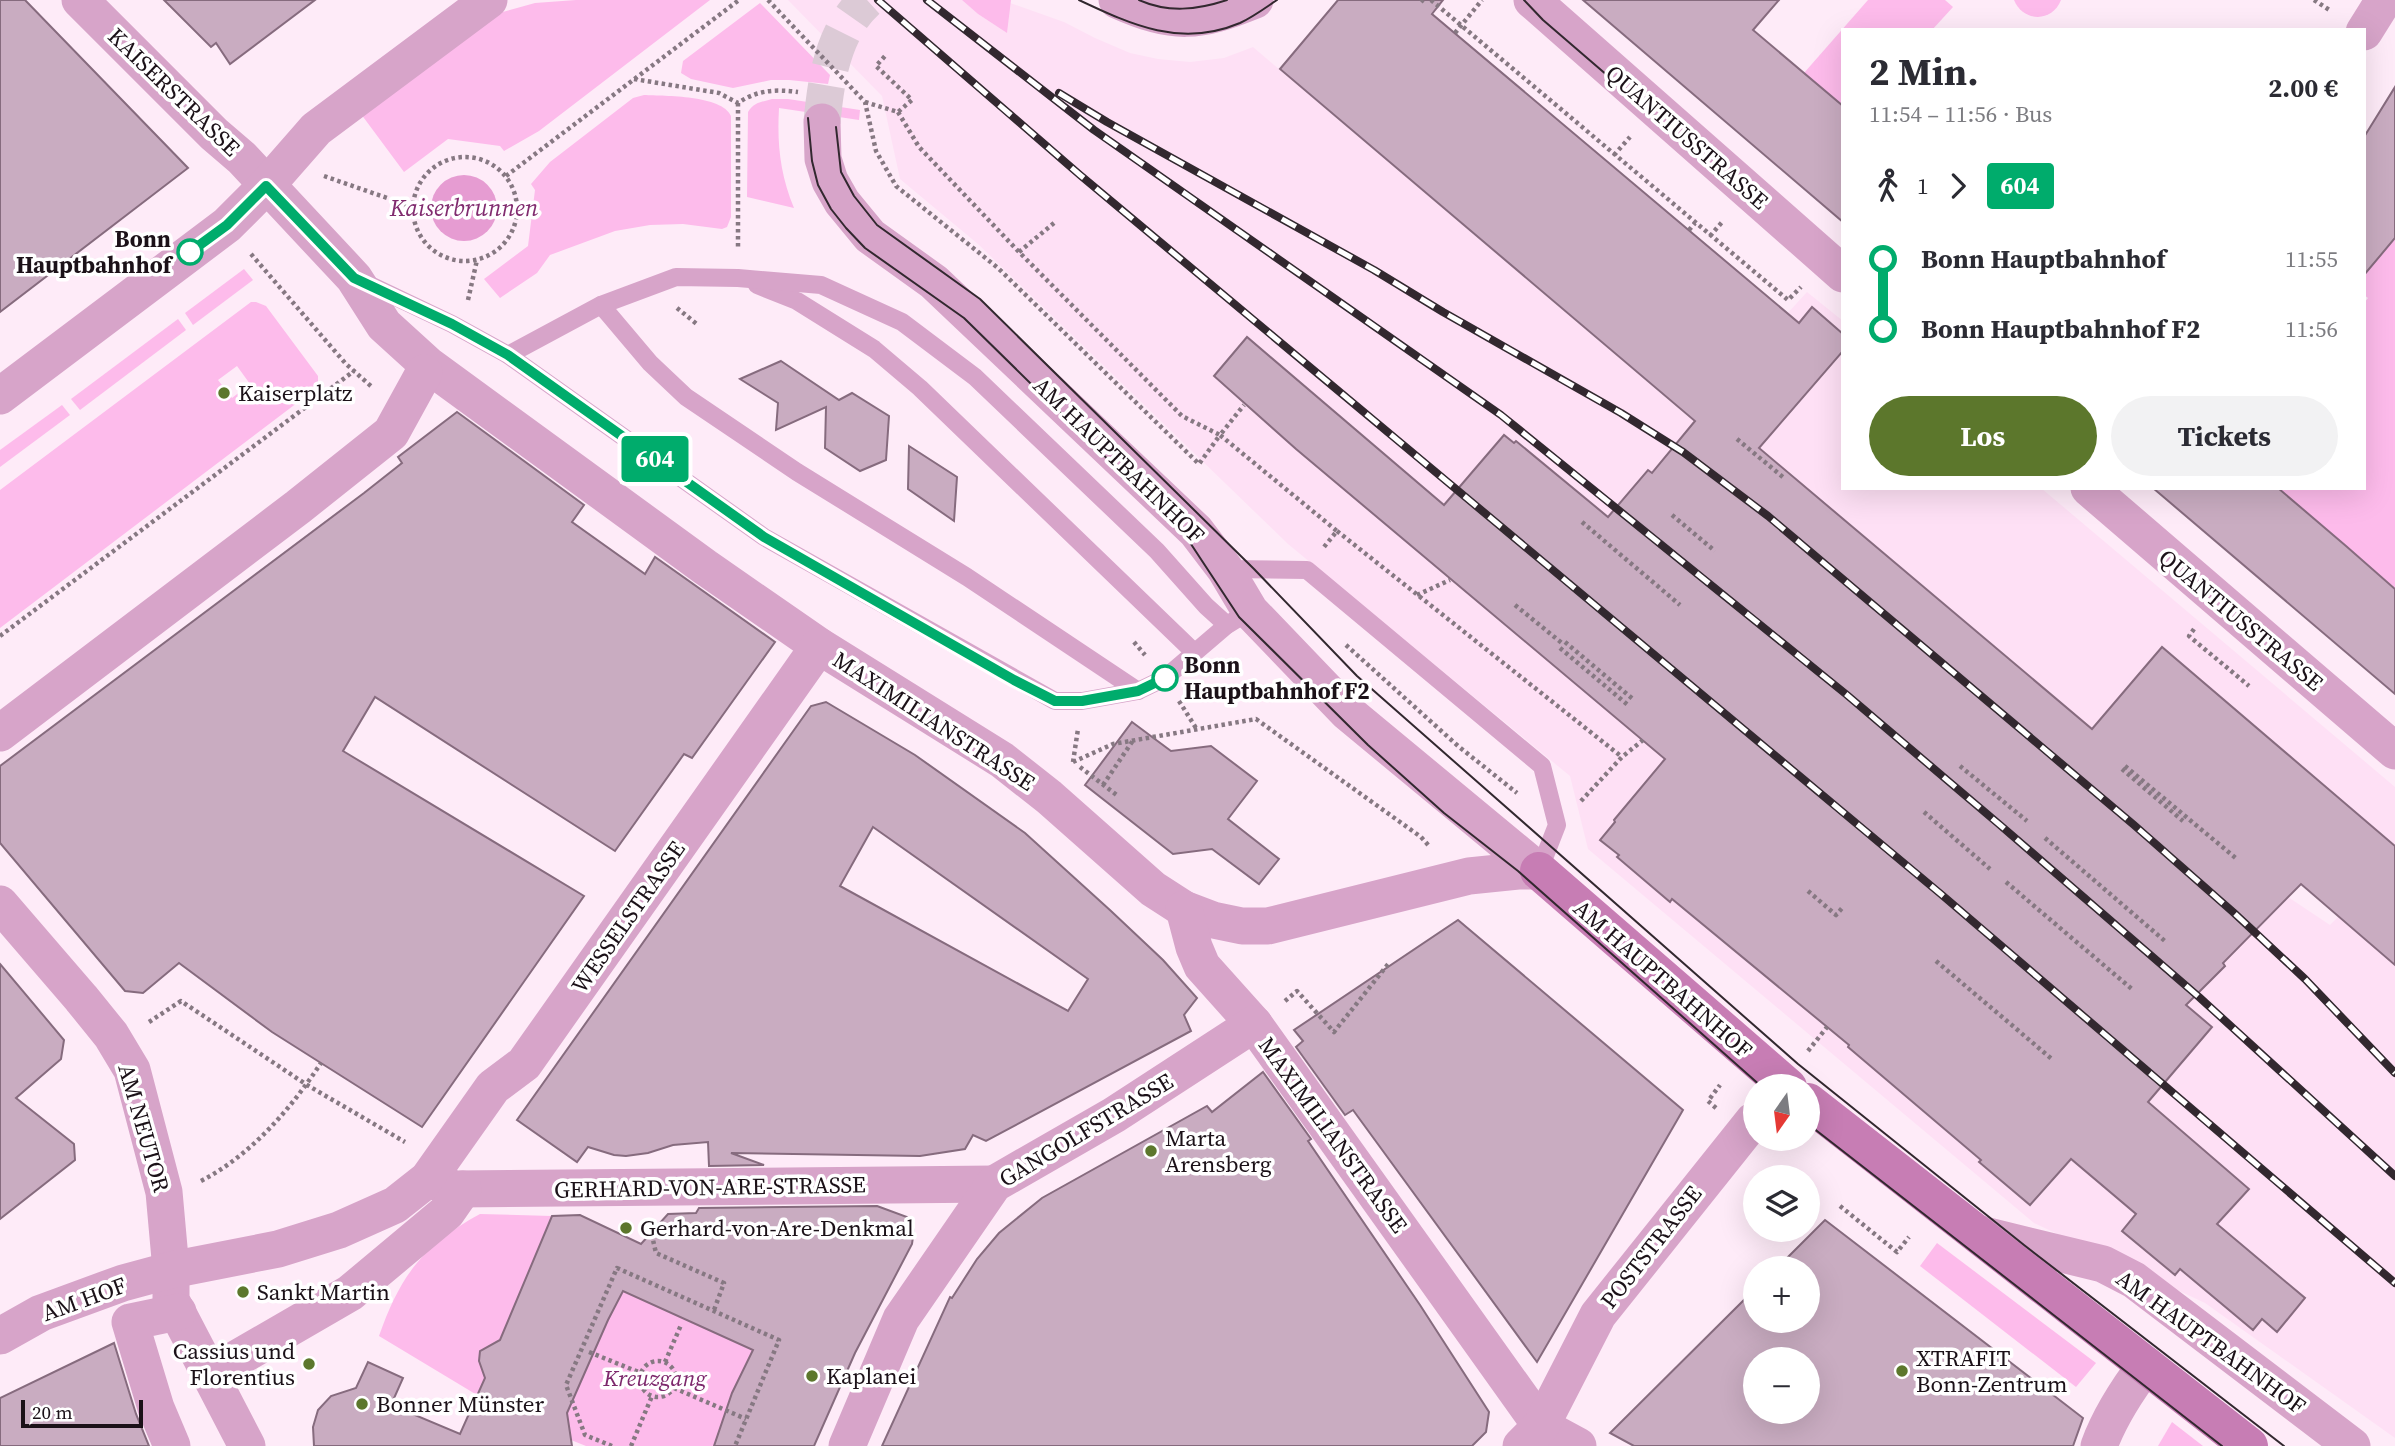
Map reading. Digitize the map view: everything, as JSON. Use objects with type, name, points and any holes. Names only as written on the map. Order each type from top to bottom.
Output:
[{"type":"street","name":"KAISERSTRASSE","points":[[80,0],[214,134],[242,158],[266,186]]},
{"type":"street","points":[[0,396],[227,225],[316,129],[489,0]]},
{"type":"street","points":[[1117,0],[1143,12],[1179,20],[1219,14],[1255,0]]},
{"type":"street","name":"QUANTIUSSTRASSE","points":[[1532,0],[1834,267]]},
{"type":"street","points":[[2366,29],[2384,0]]},
{"type":"street","name":"AM HAUPTBAHNHOF","points":[[813,108],[830,181],[842,202],[870,236],[934,282],[1196,531],[1225,569],[1238,618],[1539,871],[1773,1074]]},
{"type":"street","name":"MAXIMILIANSTRASSE","points":[[266,186],[354,278],[384,325],[428,365],[573,472],[820,646],[1002,760],[1049,797],[1153,889],[1184,909],[1202,966],[1254,1024],[1531,1436],[1578,1446]]},
{"type":"street","points":[[0,733],[391,433],[424,373]]},
{"type":"street","name":"QUANTIUSSTRASSE","points":[[2091,490],[2395,751]]},
{"type":"street","name":"WESSELSTRASSE","points":[[171,1270],[278,1249],[339,1230],[395,1205],[428,1179],[493,1087],[524,1064],[820,646]]},
{"type":"street","points":[[1184,909],[1213,920],[1242,926],[1268,926],[1469,876],[1539,871]]},
{"type":"street","name":"AM NEUTOR","points":[[0,904],[81,998],[116,1023],[132,1070],[164,1192],[171,1300],[247,1446]]},
{"type":"street","name":"GANGOLFSTRASSE","points":[[847,1446],[901,1320],[994,1184],[1114,1115],[1254,1024]]},
{"type":"street","name":"AM HAUPTBAHNHOF","points":[[1820,1111],[2249,1446]]},
{"type":"street","name":"POSTSTRASSE","points":[[1531,1436],[1598,1315],[1743,1144]]},
{"type":"street","name":"GERHARD-VON-ARE-STRASSE","points":[[428,1179],[455,1189],[994,1184]]},
{"type":"street","points":[[210,1374],[350,1293],[447,1212],[463,1189]]},
{"type":"street","name":"AM HAUPTBAHNHOF","points":[[1980,1234],[2103,1264],[2134,1280],[2352,1446]]},
{"type":"street","name":"AM HOF","points":[[0,1336],[41,1313],[123,1283],[171,1270]]},
{"type":"street","points":[[172,1446],[156,1409],[131,1322],[178,1312]]},
{"type":"street","name":"POSTSTRASSE","points":[[1576,1355],[1624,1324]]},
{"type":"street","points":[[2099,1446],[2109,1421],[2146,1364]]},
{"type":"lane","points":[[508,355],[601,305],[676,277],[738,278],[821,285],[902,322],[975,377],[1157,551],[1206,606],[1238,618]]},
{"type":"lane","points":[[354,278],[452,324],[508,355],[764,537],[1055,701],[1082,701],[1138,691],[1165,678],[1238,618]]},
{"type":"lane","points":[[738,278],[797,301],[874,349],[920,388],[1194,652]]},
{"type":"lane","points":[[601,305],[650,363],[686,397],[797,472],[967,577],[1138,691]]},
{"type":"lane","points":[[1225,569],[1307,570],[1542,766],[1557,825],[1539,871]]},
{"type":"path","points":[[506,176],[739,0]]},
{"type":"path","points":[[768,0],[865,102],[876,151],[896,186],[998,268],[1199,464],[1244,405]]},
{"type":"path","points":[[1431,0],[1788,300],[1834,267]]},
{"type":"path","points":[[1455,33],[1482,0]]},
{"type":"path","points":[[886,57],[876,66],[912,100],[898,112]]},
{"type":"path","points":[[634,79],[719,93],[738,103]]},
{"type":"path","points":[[738,103],[751,95],[780,89],[813,108]]},
{"type":"path","points":[[853,100],[898,112],[919,147],[1019,253],[1182,416],[1220,435],[1622,757]]},
{"type":"path","points":[[738,103],[738,278]]},
{"type":"path","points":[[1567,128],[1573,121]]},
{"type":"path","points":[[1614,155],[1623,145]]},
{"type":"path","points":[[457,157],[475,157],[492,164],[506,176],[514,191],[517,208],[515,225],[500,247],[477,260],[461,261],[432,249],[421,237],[414,223],[416,190],[425,173],[440,162],[457,157]]},
{"type":"path","points":[[266,186],[312,172],[413,207]]},
{"type":"path","points":[[1019,253],[1054,223]]},
{"type":"path","points":[[1689,230],[1695,223]]},
{"type":"path","points":[[249,253],[354,371],[403,412]]},
{"type":"path","points":[[1730,262],[1734,257]]},
{"type":"path","points":[[467,302],[477,260]]},
{"type":"path","points":[[0,636],[354,371]]},
{"type":"path","points":[[1737,439],[1784,478]]},
{"type":"path","points":[[1672,514],[1714,551]]},
{"type":"path","points":[[1582,522],[1681,605]]},
{"type":"path","points":[[1307,570],[1337,531]]},
{"type":"path","points":[[1417,595],[1450,580]]},
{"type":"path","points":[[1515,605],[1634,700]]},
{"type":"path","points":[[1563,645],[1629,706]]},
{"type":"path","points":[[2211,655],[2249,686]]},
{"type":"path","points":[[1118,796],[1073,762],[1113,744],[1133,739],[1256,719],[1427,841]]},
{"type":"path","points":[[1103,785],[1133,739]]},
{"type":"path","points":[[1557,825],[1622,757],[1643,740]]},
{"type":"path","points":[[1960,766],[2028,821]]},
{"type":"path","points":[[2123,767],[2238,860]]},
{"type":"path","points":[[1924,812],[1990,869]]},
{"type":"path","points":[[2045,838],[2166,942]]},
{"type":"path","points":[[2007,883],[2133,990]]},
{"type":"path","points":[[1808,891],[1836,915],[1843,907]]},
{"type":"path","points":[[1936,961],[2053,1060]]},
{"type":"path","points":[[1318,1014],[1334,1032],[1389,963]]},
{"type":"path","points":[[159,1016],[181,1001],[307,1085],[411,1146]]},
{"type":"path","points":[[1811,1048],[1827,1027]]},
{"type":"path","points":[[198,1182],[226,1168],[257,1142],[307,1085],[321,1063]]},
{"type":"path","points":[[1840,1206],[1897,1252],[1909,1237]]},
{"type":"path","points":[[673,1261],[724,1283],[714,1310]]},
{"type":"path","points":[[612,1446],[585,1435],[566,1385],[617,1268],[779,1340],[735,1446]]},
{"type":"path","points":[[664,1362],[681,1325]]},
{"type":"path","points":[[589,1352],[641,1373]]},
{"type":"path","points":[[664,1362],[674,1370],[674,1388],[665,1396],[652,1396],[643,1390],[641,1373],[648,1364],[664,1362]]},
{"type":"path","points":[[674,1388],[746,1419]]},
{"type":"path","points":[[631,1446],[652,1396]]},
{"type":"shaded area","points":[[788,0],[962,0],[1007,33],[1010,3],[1064,22],[1130,53],[1158,59],[1190,62],[1224,58],[1253,47],[1691,419],[1807,292],[1841,319],[1841,490],[2043,490],[2395,787],[2395,1438],[2205,1303],[2034,1223],[1588,849],[1570,776],[1288,544],[978,244],[900,179],[882,96]],"holes":[[[2107,720],[2338,917],[2330,925],[2288,897]]]},
{"type":"green space","points":[[576,0],[710,0],[539,131],[504,151],[500,146],[448,139],[404,172],[361,114],[488,16],[535,3]]},
{"type":"green space","points":[[962,0],[1011,0],[1007,33],[978,14]]},
{"type":"green space","points":[[1868,0],[1945,0],[1953,7],[1934,28],[1843,28]]},
{"type":"green space","points":[[2014,0],[2061,0],[2051,13],[2038,17],[2024,13]]},
{"type":"green space","points":[[760,3],[830,75],[828,84],[771,80],[733,88],[691,79],[681,73],[683,61]]},
{"type":"green space","points":[[1841,31],[1841,104],[1804,73]]},
{"type":"green space","points":[[644,95],[705,100],[726,109],[731,116],[731,217],[727,227],[722,229],[683,224],[650,225],[615,231],[550,255],[537,273],[500,298],[484,279],[528,246],[535,190],[531,184],[550,162],[633,98]]},
{"type":"green space","points":[[772,99],[860,110],[859,120],[779,108],[780,159],[794,208],[747,197],[748,112],[756,104]]},
{"type":"green space","points":[[2395,238],[2395,588],[2280,490],[2366,490],[2366,267]]},
{"type":"green space","points":[[244,269],[253,280],[193,325],[185,313]]},
{"type":"green space","points":[[251,302],[266,306],[318,376],[318,387],[0,628],[0,490]],"holes":[[[237,366],[250,384],[232,398],[218,380]]]},
{"type":"green space","points":[[178,319],[186,330],[80,410],[71,399]]},
{"type":"green space","points":[[62,405],[70,415],[0,467],[0,450]]},
{"type":"green space","points":[[480,1214],[552,1216],[498,1344],[488,1346],[481,1352],[480,1365],[487,1373],[477,1395],[379,1336],[396,1296],[416,1264],[443,1238]]},
{"type":"green space","points":[[1937,1243],[2096,1363],[2076,1387],[1920,1266]]},
{"type":"green space","name":"Kreuzgang","points":[[618,1288],[756,1352],[718,1446],[586,1446],[571,1440],[568,1417],[563,1409],[573,1388],[578,1389],[591,1360],[586,1358],[596,1336],[601,1337],[602,1334],[598,1332]]},
{"type":"green space","points":[[2172,1422],[2203,1446],[2158,1446]]},
{"type":"water","name":"Kaiserbrunnen","points":[[457,175],[471,175],[483,180],[492,189],[497,208],[495,221],[488,232],[471,241],[457,241],[445,236],[436,227],[431,215],[431,201],[436,189],[445,180]]},
{"type":"building","points":[[0,0],[25,0],[188,168],[0,312]]},
{"type":"building","points":[[164,0],[315,0],[230,64],[216,43],[211,47]]},
{"type":"building","points":[[1338,0],[1443,0],[1432,14],[1799,323],[1812,307],[1841,332],[1841,353],[1759,448],[2092,729],[2162,647],[2395,846],[2395,965],[2301,884],[2223,963],[2225,966],[2186,1005],[2212,1027],[2148,1102],[2249,1189],[2217,1224],[2305,1298],[2277,1332],[2262,1319],[2253,1330],[2180,1269],[2175,1275],[2122,1231],[2136,1214],[2071,1159],[2030,1205],[1848,1047],[1849,1045],[1617,857],[1619,855],[1600,840],[1665,759],[1296,449],[1214,376],[1247,337],[1444,505],[1504,435],[1514,443],[1516,441],[1608,517],[1648,470],[1652,473],[1695,421],[1280,69]]},
{"type":"building","points":[[1583,0],[1779,0],[1753,30],[1841,104],[1841,220]]},
{"type":"building","points":[[2395,87],[2395,238],[2366,273],[2366,134]]},
{"type":"building","points":[[781,361],[839,400],[852,393],[889,416],[886,460],[860,471],[825,448],[826,407],[776,430],[778,403],[740,379]]},
{"type":"building","points":[[457,412],[584,505],[572,522],[645,574],[655,557],[775,642],[692,758],[684,754],[615,851],[375,697],[343,751],[584,896],[422,1127],[272,1032],[179,963],[143,993],[125,991],[0,843],[0,766],[364,493],[402,463],[398,457]]},
{"type":"building","points":[[909,446],[957,477],[954,521],[908,489]]},
{"type":"building","points":[[2155,490],[2280,490],[2395,589],[2395,694]]},
{"type":"building","points":[[826,702],[915,755],[1025,833],[1163,960],[1197,998],[1184,1015],[1191,1031],[986,1141],[973,1135],[965,1149],[920,1156],[731,1153],[764,1165],[709,1166],[708,1142],[673,1145],[626,1156],[588,1147],[577,1162],[517,1120],[811,706]],"holes":[[[873,827],[1088,979],[1068,1011],[840,886]]]},
{"type":"building","points":[[1132,722],[1171,751],[1211,746],[1257,781],[1228,819],[1279,859],[1259,884],[1212,849],[1173,854],[1085,785]]},
{"type":"building","points":[[1458,920],[1683,1110],[1537,1362],[1353,1110],[1345,1115],[1296,1047],[1303,1041],[1294,1030]]},
{"type":"building","points":[[0,964],[64,1040],[61,1059],[16,1098],[74,1144],[75,1160],[0,1219]]},
{"type":"building","points":[[1263,1072],[1311,1139],[1308,1141],[1489,1412],[1486,1432],[1472,1446],[882,1446],[950,1297],[952,1298],[977,1259],[999,1233],[1042,1198],[1207,1106],[1212,1112]]},
{"type":"building","points":[[877,1206],[907,1217],[914,1230],[912,1244],[855,1353],[814,1446],[714,1446],[732,1393],[753,1350],[623,1291],[567,1413],[572,1446],[314,1446],[313,1427],[318,1410],[331,1396],[356,1388],[368,1362],[403,1378],[391,1405],[460,1434],[485,1378],[479,1361],[480,1351],[500,1340],[552,1216],[580,1215],[641,1244],[668,1214],[696,1213],[699,1208]]},
{"type":"building","points":[[1825,1220],[2083,1418],[2073,1446],[1634,1446],[1610,1433],[1743,1301],[1743,1333],[1820,1333],[1820,1256],[1789,1256],[1803,1242],[1820,1242],[1820,1225]]},
{"type":"building","points":[[114,1343],[149,1446],[0,1446],[0,1398]]},
{"type":"tunnel","points":[[822,122],[833,57],[846,26],[867,0]]},
{"type":"tram line","points":[[1079,0],[1138,25],[1177,33],[1218,30],[1240,23],[1277,0]]},
{"type":"tram line","points":[[1139,0],[1161,7],[1183,9],[1227,0]]},
{"type":"tram line","points":[[1524,0],[1543,20],[1709,163]]},
{"type":"tram line","points":[[808,118],[812,161],[818,185],[831,209],[865,248],[964,318],[1185,535],[1239,617],[1368,745],[1444,813],[1518,871],[1747,1074]]},
{"type":"tram line","points":[[836,127],[841,172],[854,196],[877,225],[980,299],[1254,569],[1357,676],[1798,1064],[2024,1245],[2284,1446]]},
{"type":"tram line","points":[[1820,1133],[2222,1446]]},
{"type":"railway","points":[[878,0],[1080,175],[1942,895],[2395,1283]]},
{"type":"railway","points":[[927,0],[1094,130],[1501,415],[1847,695],[2000,825],[2199,997],[2395,1176]]},
{"type":"railway","points":[[1059,93],[1374,270],[1621,413],[1683,452],[1768,516],[2134,825],[2305,979],[2395,1073]]},
{"type":"bus line","name":"604","points":[[190,252],[227,225],[266,186],[354,278],[452,324],[508,355],[764,537],[1014,680],[1055,701],[1082,701],[1138,691],[1165,678]]},
{"type":"place","name":"Bonn Hauptbahnhof","points":[[190,252]]},
{"type":"place","name":"Kaiserplatz","points":[[224,393]]},
{"type":"place","name":"Bonn Hauptbahnhof F2","points":[[1165,678]]},
{"type":"place","name":"Marta Arensberg","points":[[1151,1151]]},
{"type":"place","name":"Gerhard-von-Are-Denkmal","points":[[626,1228]]},
{"type":"place","name":"Sankt Martin","points":[[243,1292]]},
{"type":"place","name":"Cassius und Florentius","points":[[309,1364]]},
{"type":"place","name":"XTRAFIT Bonn-Zentrum","points":[[1902,1371]]},
{"type":"place","name":"Kaplanei","points":[[812,1376]]},
{"type":"place","name":"Bonner Münster","points":[[362,1404]]}]
